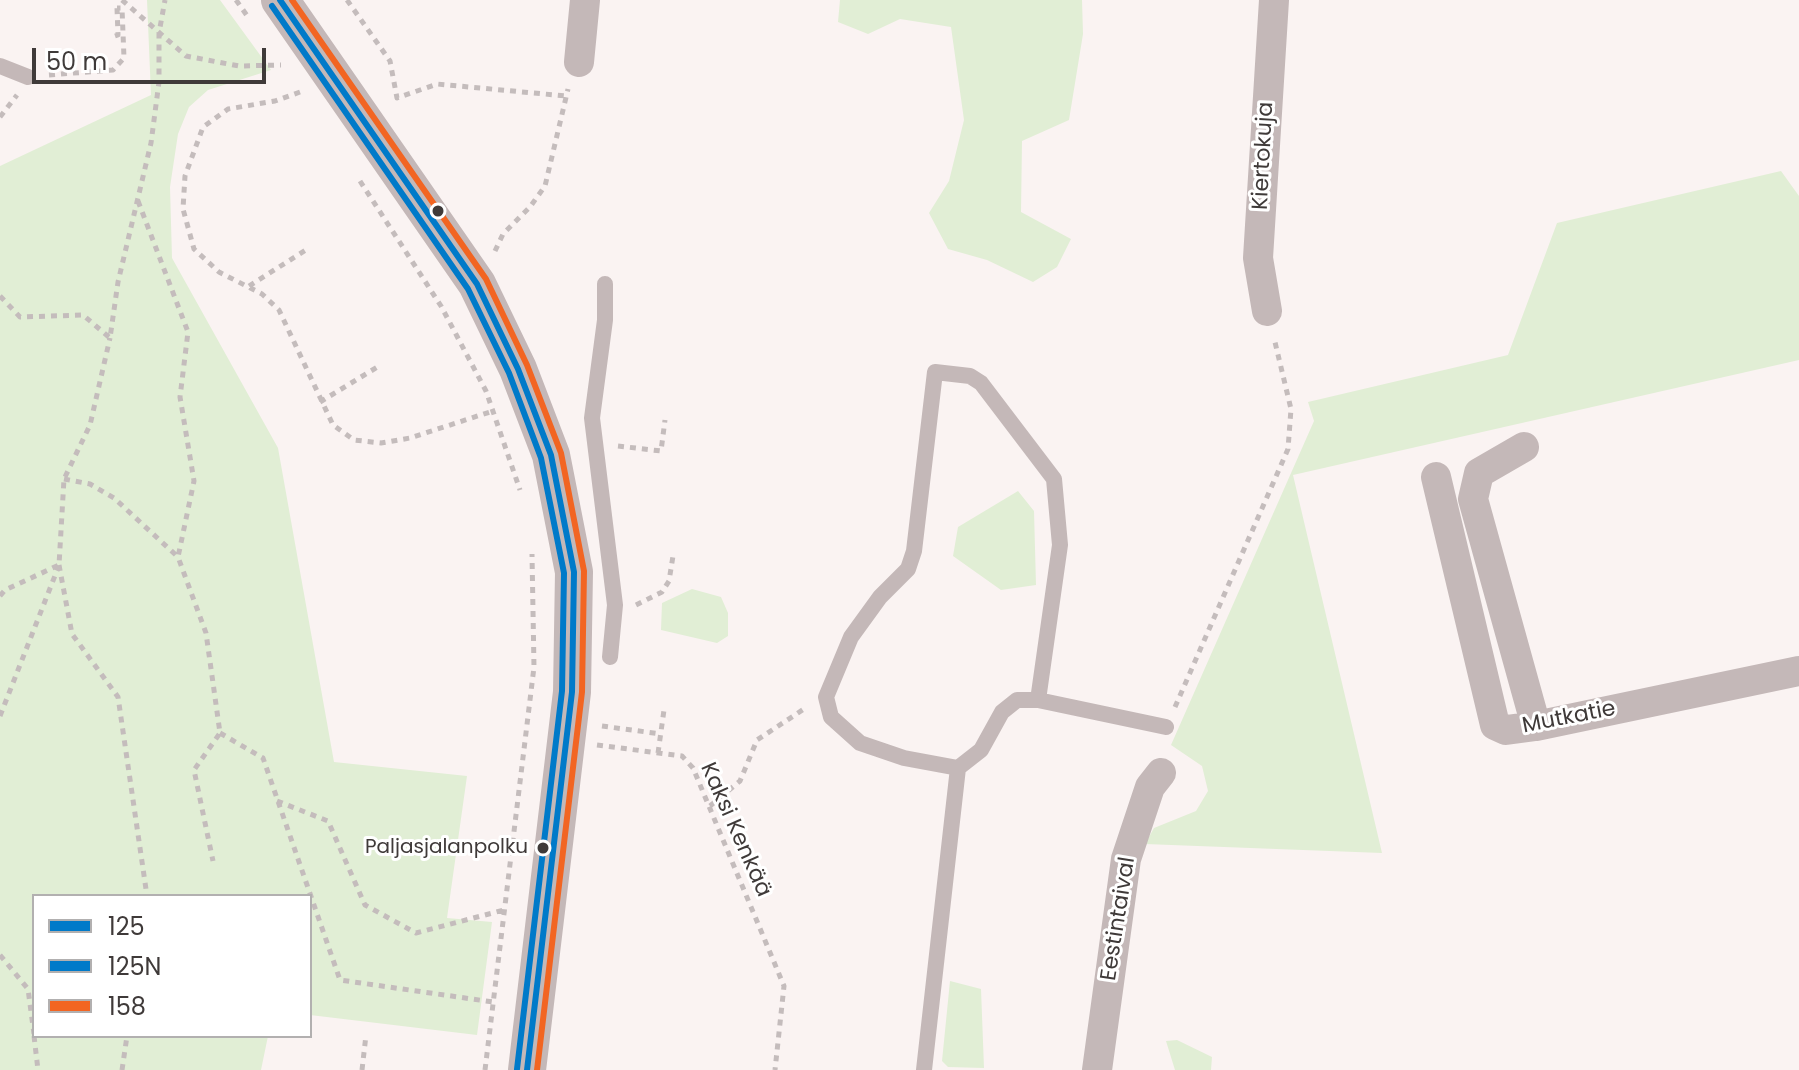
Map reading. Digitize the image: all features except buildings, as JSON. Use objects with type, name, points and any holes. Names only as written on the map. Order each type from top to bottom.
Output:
[{"type":"street","points":[[579,62],[585,0]]},
{"type":"street","name":"Kiertokuja","points":[[1267,311],[1258,258],[1274,0]]},
{"type":"street","points":[[267,13],[477,284],[518,369],[551,455],[574,572],[572,692],[577,732],[527,1070]]},
{"type":"street","points":[[1524,447],[1479,473],[1473,499],[1536,726]]},
{"type":"street","name":"Mutkatie","points":[[1436,477],[1495,725],[1506,730],[1536,726],[1799,671]]},
{"type":"street","name":"Eestintaival","points":[[1097,1070],[1126,859],[1150,787],[1161,773]]},
{"type":"lane","points":[[0,66],[28,77]]},
{"type":"lane","points":[[605,284],[605,320],[592,418],[615,605],[610,657]]},
{"type":"lane","points":[[958,768],[904,758],[860,743],[831,717],[826,697],[851,637],[880,597],[908,569],[914,551],[935,372],[970,376],[981,383],[1054,479],[1060,545],[1038,700]]},
{"type":"lane","points":[[924,1070],[958,768],[981,750],[1002,712],[1017,700],[1038,700],[1166,727]]},
{"type":"path","points":[[122,0],[186,56],[239,66],[281,65]]},
{"type":"path","points":[[147,894],[118,697],[72,634],[59,565],[64,479],[90,425],[110,338],[118,282],[138,201],[159,82],[159,33],[165,0]]},
{"type":"path","points":[[236,0],[267,13]]},
{"type":"path","points":[[347,0],[390,61],[397,98],[437,84],[566,96]]},
{"type":"path","points":[[28,77],[113,70],[124,58],[122,8],[117,8],[118,35],[115,36]]},
{"type":"path","points":[[272,52],[288,74]]},
{"type":"path","points":[[495,261],[495,247],[503,234],[530,207],[545,186],[566,96],[579,62]]},
{"type":"path","points":[[294,83],[306,99]]},
{"type":"path","points":[[300,92],[275,101],[228,109],[203,127],[195,140],[185,176],[183,209],[194,249],[219,272],[248,287],[279,310],[333,425],[354,440],[381,443],[410,438],[493,411]]},
{"type":"path","points":[[355,173],[441,306],[493,411],[521,494]]},
{"type":"path","points":[[138,201],[188,332],[180,397],[194,481],[178,557]]},
{"type":"path","points":[[248,287],[309,248]]},
{"type":"path","points":[[0,296],[20,317],[83,315],[110,338]]},
{"type":"path","points":[[1166,727],[1288,449],[1291,409],[1267,311]]},
{"type":"path","points":[[320,402],[379,366]]},
{"type":"path","points":[[596,448],[621,446],[661,451],[665,420]]},
{"type":"path","points":[[64,479],[90,484],[114,498],[178,557],[206,633],[220,733],[194,770],[213,861]]},
{"type":"path","points":[[485,1070],[534,667],[532,552]]},
{"type":"path","points":[[615,605],[631,606],[648,602],[662,592],[669,581],[673,556]]},
{"type":"path","points":[[0,596],[5,590],[59,565]]},
{"type":"path","points":[[0,716],[59,565]]},
{"type":"path","points":[[710,806],[740,781],[757,740],[812,704]]},
{"type":"path","points":[[658,753],[664,710]]},
{"type":"path","points":[[577,732],[661,734]]},
{"type":"path","name":"Kaksi Kenkää","points":[[525,739],[577,732],[658,753],[682,756],[693,768],[784,986],[775,1070]]},
{"type":"path","points":[[220,733],[263,758],[309,894]]},
{"type":"path","points":[[276,800],[328,821],[365,905],[416,933],[504,910]]},
{"type":"path","points":[[312,901],[340,980],[493,1002]]},
{"type":"path","points":[[0,955],[31,988]]},
{"type":"path","points":[[362,1070],[366,1035]]},
{"type":"path","points":[[34,1038],[38,1070]]},
{"type":"path","points":[[122,1070],[127,1038]]},
{"type":"green space","points":[[147,0],[220,0],[271,70],[208,90],[189,107],[178,134],[170,187],[172,258],[278,448],[334,762],[467,776],[447,918],[492,922],[477,1035],[312,1015],[312,894],[32,894],[32,1038],[268,1038],[261,1070],[0,1070],[0,166],[151,95]]},
{"type":"green space","points":[[840,0],[1082,0],[1083,34],[1069,120],[1022,141],[1021,212],[1071,239],[1057,267],[1033,282],[987,260],[948,249],[929,213],[949,181],[964,120],[951,27],[900,19],[868,34],[838,22]]},
{"type":"green space","points":[[1781,171],[1799,196],[1799,360],[1293,475],[1382,853],[1145,844],[1154,828],[1196,811],[1208,791],[1202,766],[1171,745],[1314,421],[1308,402],[1508,355],[1557,223]]},
{"type":"green space","points":[[1018,491],[1034,511],[1036,585],[1001,590],[953,556],[958,527]]},
{"type":"green space","points":[[692,589],[721,597],[728,613],[728,636],[717,643],[661,630],[662,603]]},
{"type":"green space","points":[[950,981],[981,989],[984,1068],[948,1067],[942,1061]]},
{"type":"green space","points":[[1177,1040],[1212,1057],[1211,1070],[1175,1070],[1166,1041]]},
{"type":"transit line","name":"125","points":[[280,0],[477,284],[518,369],[551,455],[574,572],[572,692],[527,1070]]},
{"type":"transit line","name":"158","points":[[292,0],[486,279],[527,365],[561,453],[584,571],[582,692],[537,1070]]},
{"type":"transit line","name":"125N","points":[[272,6],[468,289],[509,373],[541,458],[564,573],[562,691],[517,1069]]},
{"type":"place","name":"Paljasjalanpolku","points":[[543,848]]}]
